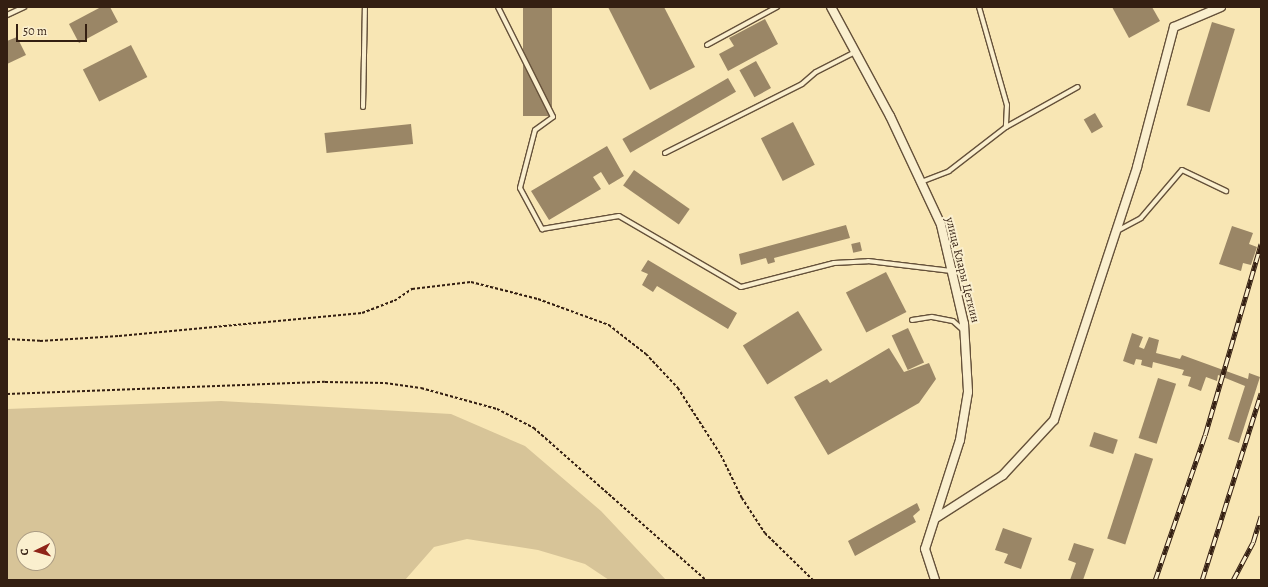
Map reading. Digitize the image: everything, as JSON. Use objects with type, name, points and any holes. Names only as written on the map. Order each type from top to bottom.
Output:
[{"type":"street","name":"улица Клары Цеткин","points":[[831,7],[890,116],[941,225],[964,331],[968,392],[960,440],[925,549],[935,580]]},
{"type":"street","points":[[936,518],[1003,475],[1054,420],[1137,167],[1174,27],[1221,7]]},
{"type":"lane","points":[[7,15],[24,7]]},
{"type":"lane","points":[[363,106],[365,7]]},
{"type":"lane","points":[[498,7],[553,117],[535,130],[520,188],[542,229],[619,216],[741,287],[834,263],[868,261],[952,271]]},
{"type":"lane","points":[[707,45],[776,7]]},
{"type":"lane","points":[[978,7],[1007,105],[1006,127]]},
{"type":"lane","points":[[665,153],[802,84],[816,72],[855,52]]},
{"type":"lane","points":[[921,182],[949,171],[1006,127],[1078,87]]},
{"type":"lane","points":[[1116,232],[1141,218],[1182,170],[1226,191]]},
{"type":"lane","points":[[912,320],[932,317],[953,321],[964,331]]},
{"type":"path","points":[[7,339],[40,341],[119,336],[362,313],[394,301],[412,289],[471,282],[538,299],[609,325],[646,354],[678,388],[721,455],[742,498],[765,533],[813,580]]},
{"type":"path","points":[[7,394],[325,382],[385,383],[428,390],[497,409],[534,428],[706,580]]},
{"type":"shaded area","points":[[221,401],[451,414],[525,446],[601,511],[666,580],[609,580],[585,564],[538,550],[467,539],[434,547],[405,580],[7,580],[7,409]]},
{"type":"building","points":[[101,7],[110,7],[118,22],[79,43],[69,24]]},
{"type":"building","points":[[523,7],[552,7],[552,116],[523,116]]},
{"type":"building","points":[[608,7],[664,7],[695,67],[650,90]]},
{"type":"building","points":[[1112,7],[1152,7],[1160,21],[1129,38]]},
{"type":"building","points":[[765,19],[778,44],[728,71],[719,54],[734,46],[729,38]]},
{"type":"building","points":[[1212,22],[1235,29],[1210,112],[1187,105]]},
{"type":"building","points":[[17,37],[26,55],[7,64],[7,41]]},
{"type":"building","points":[[131,45],[147,77],[99,102],[83,70]]},
{"type":"building","points":[[756,61],[771,88],[754,97],[739,70]]},
{"type":"building","points":[[728,78],[736,92],[630,153],[622,139]]},
{"type":"building","points":[[1095,113],[1103,127],[1092,133],[1084,120]]},
{"type":"building","points":[[793,122],[815,165],[783,181],[761,138]]},
{"type":"building","points":[[411,124],[413,144],[327,153],[324,133]]},
{"type":"building","points":[[607,146],[624,176],[609,185],[601,172],[593,177],[601,189],[549,220],[531,191]]},
{"type":"building","points":[[634,170],[690,209],[679,225],[623,186]]},
{"type":"building","points":[[846,225],[850,238],[774,258],[775,262],[768,264],[766,258],[741,265],[739,254]]},
{"type":"building","points":[[1232,226],[1253,233],[1249,244],[1257,247],[1251,265],[1243,263],[1241,271],[1219,264]]},
{"type":"building","points":[[860,242],[862,251],[853,253],[851,244]]},
{"type":"building","points":[[648,260],[737,313],[728,329],[657,286],[653,292],[642,285],[648,274],[641,271]]},
{"type":"building","points":[[886,272],[906,312],[866,333],[846,292]]},
{"type":"building","points":[[798,311],[822,350],[767,384],[743,345]]},
{"type":"building","points":[[908,328],[924,362],[908,370],[892,336]]},
{"type":"building","points":[[1132,333],[1143,337],[1139,347],[1144,349],[1149,337],[1159,340],[1156,353],[1180,359],[1182,355],[1248,379],[1249,373],[1260,377],[1239,443],[1228,439],[1245,386],[1218,375],[1217,381],[1206,377],[1201,391],[1188,386],[1191,377],[1182,375],[1184,370],[1153,362],[1152,368],[1141,365],[1142,360],[1136,359],[1134,365],[1123,361]]},
{"type":"building","points":[[889,348],[904,372],[929,363],[936,379],[919,403],[828,455],[794,397],[827,379],[830,383]]},
{"type":"building","points":[[1158,378],[1176,384],[1157,444],[1139,438]]},
{"type":"building","points":[[1094,432],[1118,440],[1113,454],[1089,446]]},
{"type":"building","points":[[1135,453],[1153,459],[1125,544],[1107,539]]},
{"type":"building","points":[[917,503],[920,510],[913,516],[916,522],[855,556],[848,541]]},
{"type":"building","points":[[1003,528],[1032,538],[1021,569],[1004,563],[1008,554],[995,550]]},
{"type":"building","points":[[1074,543],[1094,549],[1083,580],[1070,580],[1076,563],[1068,560]]},
{"type":"railway","points":[[1155,580],[1205,435],[1261,244]]},
{"type":"railway","points":[[1202,580],[1261,393]]},
{"type":"railway","points":[[1233,580],[1253,542],[1261,516]]}]
